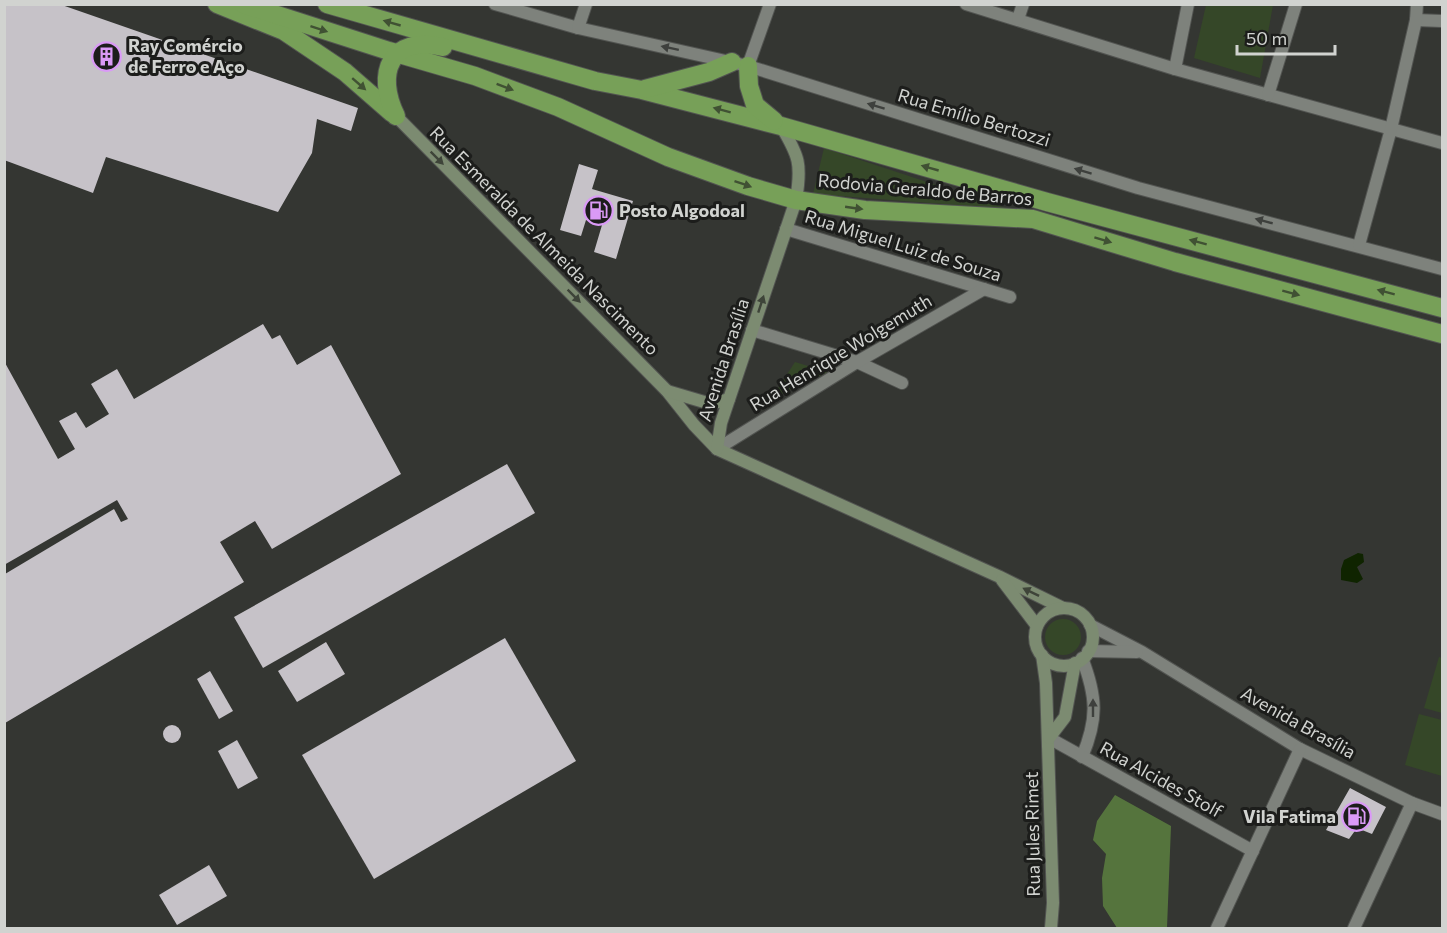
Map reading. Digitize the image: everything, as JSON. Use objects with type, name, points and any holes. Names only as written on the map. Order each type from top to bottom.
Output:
[{"type":"highway","points":[[217,4],[284,31],[345,72],[396,116]]},
{"type":"highway","name":"Rodovia Geraldo de Barros","points":[[243,4],[398,54],[475,76],[558,107],[668,157],[748,186],[796,200],[865,210],[1033,219],[1175,262],[1443,334]]},
{"type":"highway","name":"Rodovia Geraldo de Barros","points":[[327,4],[595,81],[642,90],[781,126],[1047,202],[1443,308]]},
{"type":"highway","points":[[396,116],[386,91],[387,76],[391,63],[398,54],[411,45],[426,44],[595,81]]},
{"type":"highway","points":[[642,90],[740,64],[755,105],[781,126]]},
{"type":"main road","name":"Rua Esmeralda de Almeida Nascimento","points":[[396,116],[667,391],[717,449]]},
{"type":"main road","name":"Avenida Brasília","points":[[781,126],[797,152],[800,176],[796,200],[729,399],[717,449],[1000,577],[1063,608]]},
{"type":"main road","name":"Rua Esmeralda de Almeida Nascimento","points":[[667,391],[711,404],[729,399]]},
{"type":"main road","name":"Avenida Brasília","points":[[1000,577],[1037,626]]},
{"type":"main road","points":[[1049,738],[1065,717],[1082,658],[1092,638],[1090,625],[1079,612],[1063,608],[1045,615],[1037,626],[1035,638],[1042,655],[1051,663],[1059,665],[1082,658]]},
{"type":"main road","name":"Rua Jules Rimet","points":[[1042,655],[1049,738],[1053,903],[1051,928]]},
{"type":"street","name":"Rua Emílio Bertozzi","points":[[495,4],[578,28],[740,64],[1138,188],[1443,269]]},
{"type":"street","points":[[578,28],[585,4]]},
{"type":"street","points":[[740,64],[770,4]]},
{"type":"street","points":[[966,4],[1175,69],[1443,143]]},
{"type":"street","points":[[1018,19],[1023,4]]},
{"type":"street","points":[[1175,69],[1188,4]]},
{"type":"street","points":[[1268,95],[1296,4]]},
{"type":"street","points":[[1359,245],[1390,129],[1416,20],[1417,4]]},
{"type":"street","points":[[1416,20],[1443,21]]},
{"type":"street","name":"Rua Miguel Luiz de Souza","points":[[786,229],[1010,297]]},
{"type":"street","name":"Rua Henrique Wolgemuth","points":[[717,449],[857,362],[984,289]]},
{"type":"street","points":[[752,330],[857,362],[902,383]]},
{"type":"street","name":"Avenida Brasília","points":[[1090,625],[1142,652],[1300,749],[1412,803],[1443,814]]},
{"type":"street","points":[[1082,658],[1142,652]]},
{"type":"street","name":"Rua Alcides Stolf","points":[[1082,658],[1092,683],[1094,707],[1092,734],[1082,757]]},
{"type":"street","name":"Rua Alcides Stolf","points":[[1049,738],[1253,851]]},
{"type":"street","points":[[1217,928],[1300,749]]},
{"type":"street","points":[[1354,928],[1412,803]]},
{"type":"shaded area","points":[[1206,5],[1273,5],[1260,78],[1194,58]]},
{"type":"shaded area","points":[[824,148],[1009,209],[813,194]]},
{"type":"shaded area","points":[[795,362],[828,372],[771,399]]},
{"type":"shaded area","points":[[1358,553],[1363,554],[1364,562],[1357,567],[1363,579],[1357,583],[1341,580],[1344,560]]},
{"type":"shaded area","points":[[1063,619],[1075,625],[1081,637],[1075,649],[1063,655],[1051,649],[1045,637],[1051,625]]},
{"type":"shaded area","points":[[1439,657],[1442,658],[1442,713],[1424,708]]},
{"type":"shaded area","points":[[1419,714],[1442,720],[1442,776],[1405,765]]},
{"type":"shaded area","points":[[1115,795],[1171,826],[1167,928],[1117,928],[1103,906],[1102,878],[1106,854],[1093,840],[1097,821]]},
{"type":"building","name":"Ray Comércio de Ferro e Aço","points":[[4,4],[59,4],[358,108],[351,131],[317,119],[312,153],[278,212],[106,157],[93,193],[4,160]]},
{"type":"building","name":"Posto Algodoal","points":[[579,164],[598,170],[592,189],[633,201],[616,259],[594,252],[602,225],[586,220],[581,236],[560,230]]},
{"type":"building","points":[[263,324],[272,339],[280,335],[297,365],[331,345],[401,474],[272,549],[255,521],[220,542],[244,582],[5,723],[5,574],[114,509],[121,522],[128,519],[117,500],[4,565],[4,361],[58,459],[75,449],[59,421],[76,412],[86,428],[109,414],[91,384],[117,369],[134,399]]},
{"type":"building","points":[[507,464],[535,513],[263,668],[234,617]]},
{"type":"building","points":[[505,638],[576,761],[374,879],[302,755]]},
{"type":"building","points":[[326,642],[345,674],[297,702],[278,671]]},
{"type":"building","points":[[210,671],[233,711],[219,719],[197,679]]},
{"type":"building","points":[[168,725],[176,725],[181,730],[179,741],[168,743],[163,738],[163,730]]},
{"type":"building","points":[[237,740],[258,778],[238,789],[218,751]]},
{"type":"building","name":"Vila Fatima","points":[[1350,788],[1386,807],[1372,834],[1357,828],[1349,839],[1326,830]]},
{"type":"building","points":[[209,865],[227,896],[177,925],[159,895]]},
{"type":"place","name":"Ray Comércio de Ferro e Aço","points":[[107,56]]},
{"type":"place","name":"Posto Algodoal","points":[[598,211]]},
{"type":"place","name":"Vila Fatima","points":[[1357,817]]}]
